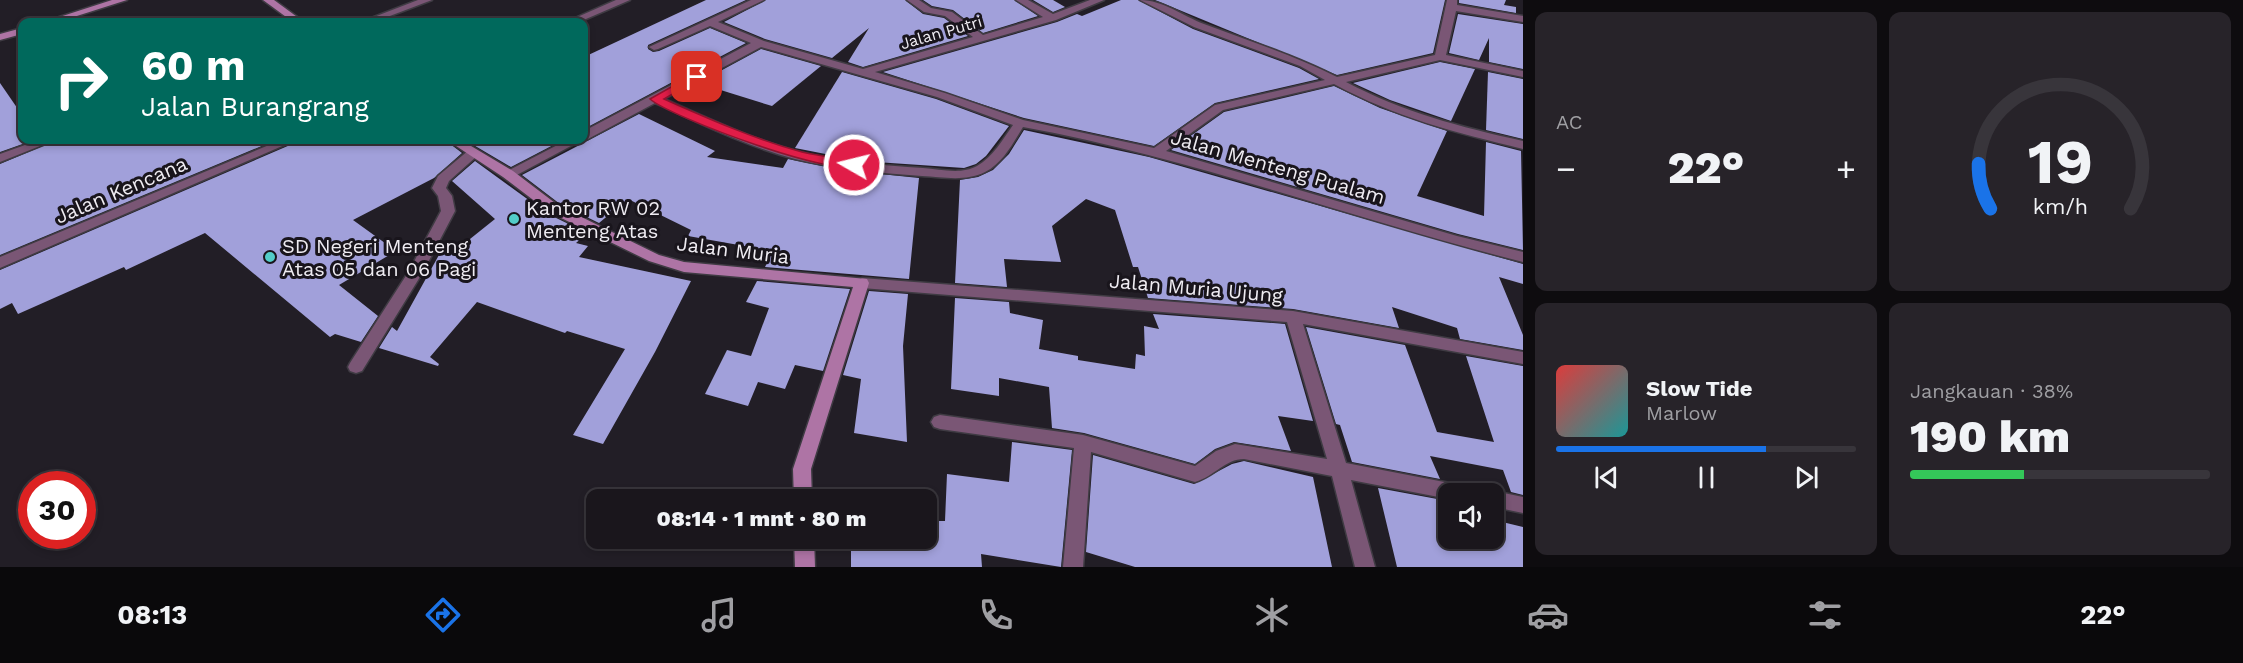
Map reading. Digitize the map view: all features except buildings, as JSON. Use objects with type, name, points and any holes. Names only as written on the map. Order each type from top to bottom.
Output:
[{"type":"street","points":[[62,18],[122,0]]},
{"type":"street","points":[[268,0],[293,18]]},
{"type":"street","points":[[377,18],[427,0]]},
{"type":"street","points":[[581,18],[625,0]]},
{"type":"street","points":[[654,47],[759,0]]},
{"type":"street","points":[[912,0],[928,10],[948,14],[981,38]]},
{"type":"street","points":[[1021,0],[1052,18]]},
{"type":"street","name":"Jalan Putri","points":[[861,73],[1052,18],[1099,0]]},
{"type":"street","points":[[1145,0],[1198,25],[1304,64],[1372,100],[1442,126],[1523,145]]},
{"type":"street","points":[[1440,57],[1452,4],[1523,19]]},
{"type":"street","points":[[655,99],[779,149],[818,160],[890,170],[973,173],[996,156],[1020,123],[940,95],[760,43],[709,22]]},
{"type":"street","points":[[0,37],[18,31]]},
{"type":"street","points":[[588,134],[760,43]]},
{"type":"street","points":[[1156,152],[1219,107],[1440,57],[1523,74]]},
{"type":"street","name":"Jalan Menteng Pualam","points":[[1020,123],[1156,152],[1443,236],[1523,257]]},
{"type":"street","points":[[0,158],[38,144]]},
{"type":"street","name":"Jalan Kencana","points":[[0,262],[280,144]]},
{"type":"street","name":"Jalan Muria","points":[[459,144],[508,174],[554,209],[654,258],[684,267],[862,283]]},
{"type":"street","points":[[508,174],[568,144]]},
{"type":"street","points":[[356,367],[416,272],[448,211],[445,196],[439,188],[443,179],[473,153]]},
{"type":"street","points":[[803,489],[802,469],[862,283]]},
{"type":"street","name":"Jalan Muria Ujung","points":[[862,283],[1293,316],[1523,358]]},
{"type":"street","points":[[1293,316],[1339,469],[1365,567]]},
{"type":"street","points":[[940,422],[1083,442],[1195,474],[1203,472],[1222,454],[1232,450],[1438,489]]},
{"type":"street","points":[[1073,567],[1083,442]]},
{"type":"street","points":[[1504,501],[1523,505]]},
{"type":"street","points":[[804,549],[805,567]]},
{"type":"place","name":"Kantor RW 02 Menteng Atas","points":[[514,219]]},
{"type":"place","name":"SD Negeri Menteng Atas 05 dan 06 Pagi","points":[[270,257]]},
{"type":"route","points":[[697,77],[655,99],[779,149],[818,160],[854,165]]}]
